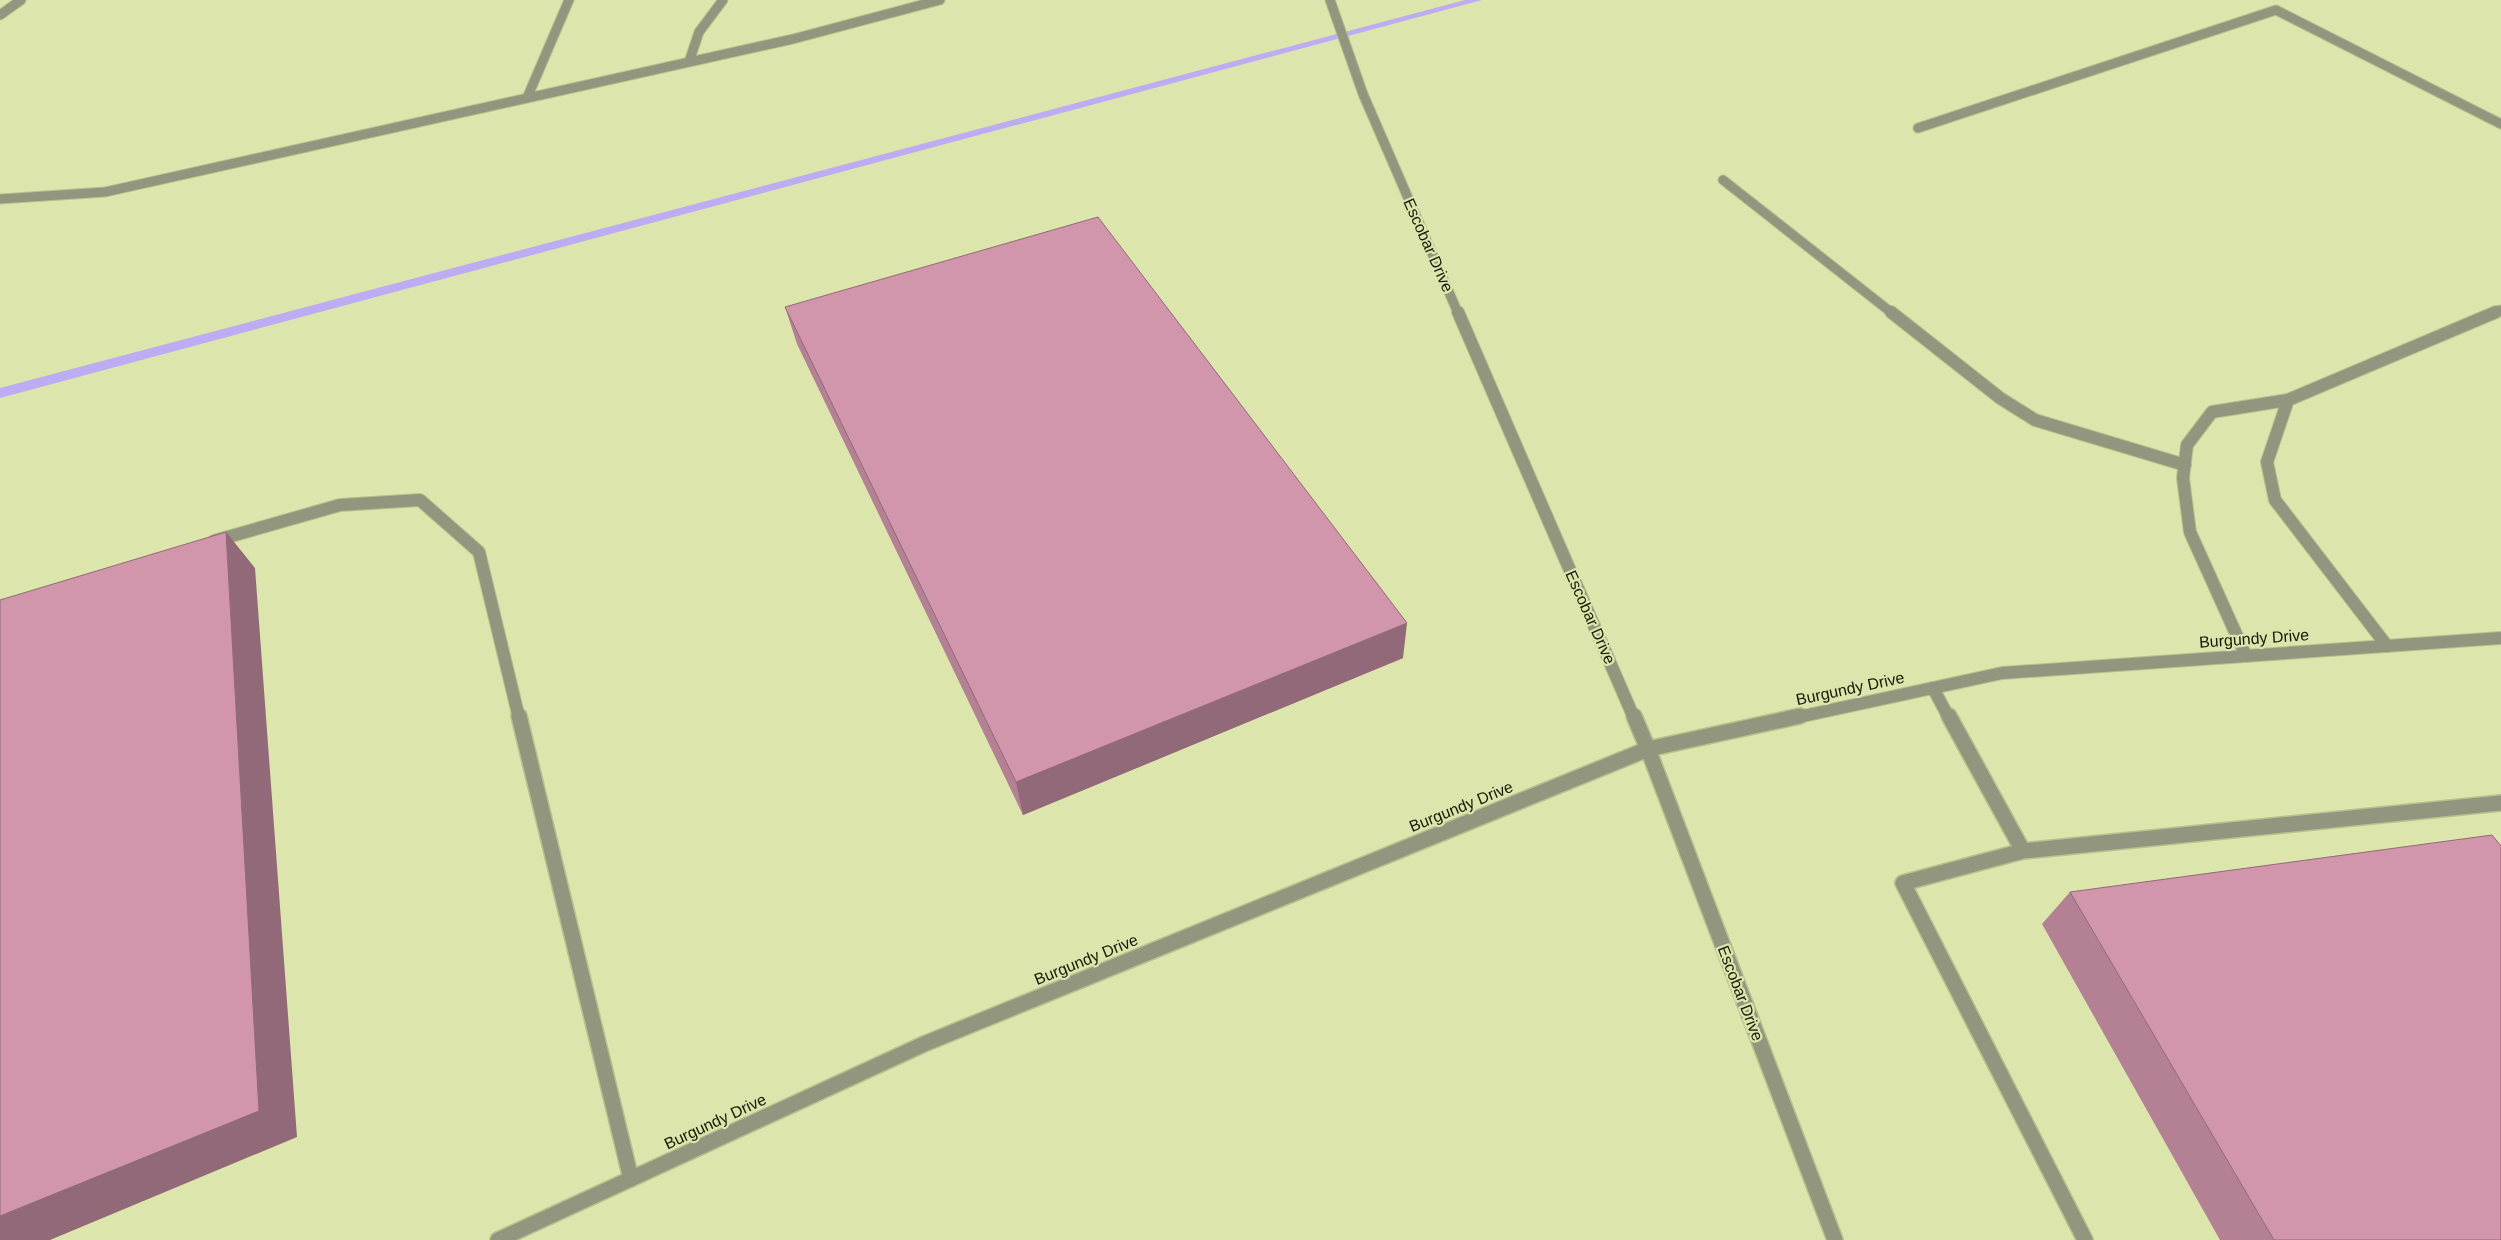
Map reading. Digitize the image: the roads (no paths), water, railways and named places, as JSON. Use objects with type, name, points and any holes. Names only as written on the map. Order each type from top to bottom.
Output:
[{"type":"street","points":[[0,15],[21,0]]},
{"type":"street","points":[[527,98],[569,0]]},
{"type":"street","points":[[689,62],[700,32],[724,0]]},
{"type":"street","points":[[0,199],[105,192],[793,39],[940,0]]},
{"type":"street","name":"Escobar Drive","points":[[1330,0],[1363,94],[1648,749],[1835,1240]]},
{"type":"street","points":[[1918,128],[2276,10],[2501,124]]},
{"type":"street","points":[[1723,180],[2000,398],[2028,415],[2091,438],[2185,465]]},
{"type":"street","points":[[2246,656],[2190,532],[2184,478],[2187,445],[2212,412],[2288,400],[2501,310]]},
{"type":"street","points":[[2288,400],[2267,462],[2275,500],[2386,646]]},
{"type":"street","points":[[198,546],[340,505],[420,500],[479,552],[631,1179]]},
{"type":"street","name":"Burgundy Drive","points":[[498,1240],[924,1044],[1648,749],[2002,673],[2501,638]]},
{"type":"street","points":[[1933,688],[2023,851]]},
{"type":"street","points":[[2085,1240],[1902,883],[2023,851],[2501,803]]},
{"type":"waterway","points":[[0,393],[1477,0]]}]
